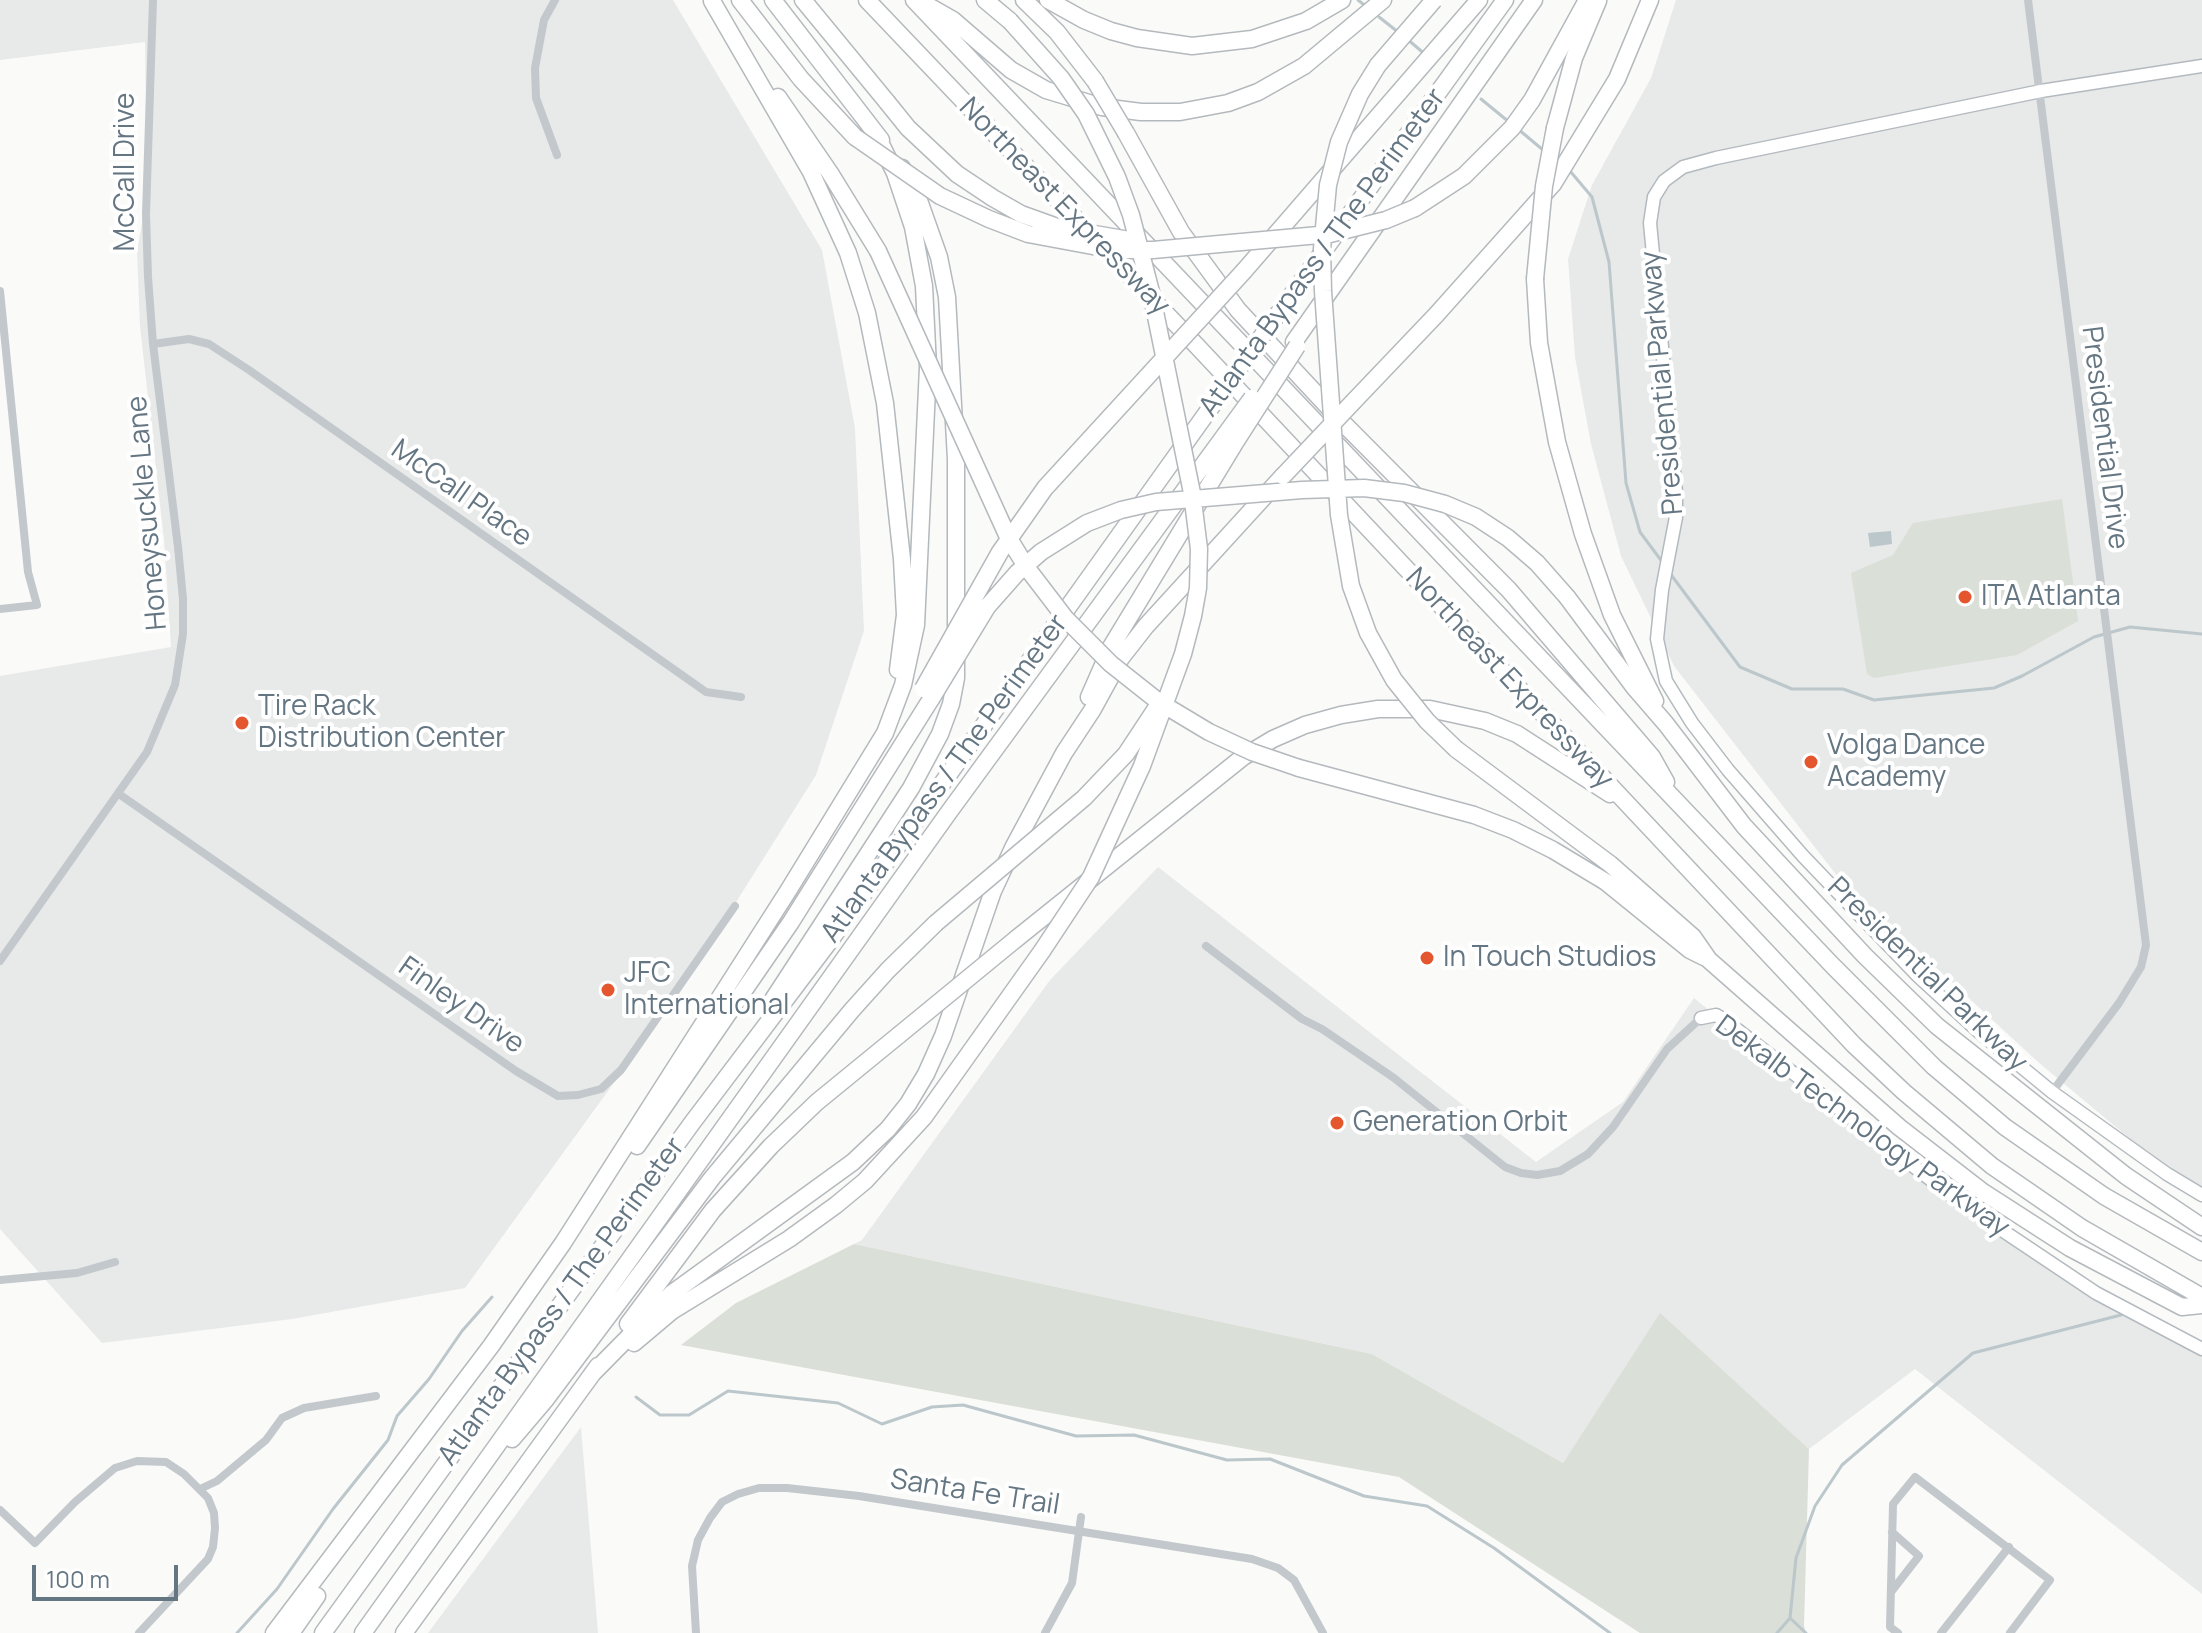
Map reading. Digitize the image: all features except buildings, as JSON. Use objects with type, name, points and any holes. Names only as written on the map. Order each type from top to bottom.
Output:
[{"type":"highway","points":[[712,0],[811,172],[829,210],[848,253],[867,313],[878,364],[902,559],[905,615],[897,675],[856,780]]},
{"type":"highway","points":[[712,0],[830,173],[878,251],[1008,537],[1066,619],[1111,664],[1159,702],[1209,732],[1252,752],[1299,768],[1474,815],[1553,850],[1606,882],[1690,950],[1709,960],[1899,1127],[1983,1192],[2070,1248],[2182,1307],[2202,1305]]},
{"type":"highway","points":[[740,0],[801,79],[855,137],[940,196],[1028,234],[1114,250],[1153,250],[1330,234],[1386,220],[1432,198],[1487,155],[1515,124],[1532,100],[1587,0]]},
{"type":"highway","points":[[692,1123],[911,788],[940,734],[956,678],[956,459],[947,297],[939,257],[916,192],[898,162],[773,0]]},
{"type":"highway","points":[[803,0],[908,128],[957,174],[1021,214],[1060,228],[1129,241],[1249,241]]},
{"type":"highway","name":"Northeast Expressway","points":[[867,0],[1854,1045],[1947,1129],[2038,1200],[2202,1297]]},
{"type":"highway","points":[[916,0],[953,20],[1011,70],[1046,90],[1102,107],[1141,112],[1180,112],[1228,103],[1258,92],[1304,66],[1383,0]]},
{"type":"highway","name":"Northeast Expressway","points":[[916,0],[1679,804],[1934,1067],[2005,1127],[2104,1196],[2202,1252]]},
{"type":"highway","points":[[560,1418],[609,1366],[672,1311],[789,1239],[836,1205],[865,1181],[924,1117],[1077,901],[1102,855],[1142,766],[1193,616],[1198,588],[1199,549],[1192,493],[1142,253],[1117,177],[1086,114],[1061,78],[1010,21],[985,0]]},
{"type":"highway","points":[[1024,0],[1057,32],[1095,81],[1181,232],[1238,310],[1346,426],[1509,590],[1652,757],[1679,804]]},
{"type":"highway","points":[[1048,0],[1111,31],[1192,46],[1252,39],[1306,21],[1342,0]]},
{"type":"highway","points":[[1434,0],[1378,65],[1360,94],[1339,142],[1328,185],[1322,249],[1323,291],[1339,515],[1351,586],[1368,633],[1394,680],[1427,721],[1456,749],[1610,864],[1693,937],[1709,960]]},
{"type":"highway","points":[[274,1633],[491,1346],[648,1130],[791,922],[927,694],[1000,552],[1045,488],[1244,271],[1479,0]]},
{"type":"highway","name":"Atlanta Bypass / The Perimeter","points":[[323,1633],[692,1123],[829,942],[1505,0]]},
{"type":"highway","name":"Atlanta Bypass / The Perimeter","points":[[363,1633],[949,812],[1229,441],[1534,0]]},
{"type":"highway","points":[[1598,0],[1574,58],[1555,128],[1544,186],[1535,279],[1539,343],[1557,442],[1583,534],[1612,615],[1666,724]]},
{"type":"highway","points":[[1064,753],[1121,658],[1146,626],[1446,304],[1553,184],[1617,79],[1650,0]]},
{"type":"highway","points":[[563,1243],[885,733],[903,685],[912,647],[920,581],[928,367],[924,286],[913,227],[895,173],[876,134]]},
{"type":"highway","points":[[592,1374],[671,1294],[853,1162],[888,1129],[908,1104],[943,1036],[993,891],[1014,846],[1064,753],[1111,647],[1229,441]]},
{"type":"highway","points":[[927,694],[987,607],[1033,559],[1087,523],[1121,510],[1156,502],[1364,488],[1404,493],[1445,504],[1476,517],[1537,563],[1567,597],[1634,687],[1754,837],[1865,956],[1937,1026],[2126,1176],[2202,1227]]},
{"type":"highway","points":[[448,1513],[546,1399],[712,1178],[852,1010],[936,923],[1084,798],[1126,754],[1171,686]]},
{"type":"highway","points":[[404,1633],[713,1210],[771,1146],[817,1102],[1243,757],[1305,725],[1341,715],[1378,709],[1430,709],[1485,721],[1517,734],[1626,803]]},
{"type":"highway","points":[[291,1633],[417,1445]]},
{"type":"street","name":"McCall Drive","points":[[153,0],[146,214],[153,344]]},
{"type":"street","points":[[555,0],[544,20],[538,43],[536,98],[557,155]]},
{"type":"street","name":"Presidential Drive","points":[[2028,0],[2146,945],[2141,967],[2119,1003],[2052,1092]]},
{"type":"street","name":"Presidential Parkway","points":[[2202,66],[2041,91],[1683,167],[1664,181],[1654,197],[1650,223],[1676,492],[1676,517],[1662,590],[1657,639],[1666,681],[1692,723],[1728,770],[1803,856],[1918,976],[1979,1032],[2052,1092],[2167,1174],[2202,1195]]},
{"type":"street","points":[[0,291],[28,572],[37,605],[0,609]]},
{"type":"street","name":"McCall Place","points":[[153,344],[189,339],[209,344],[706,692],[741,697]]},
{"type":"street","name":"Honeysuckle Lane","points":[[0,961],[147,752],[175,685],[183,634],[183,599],[153,344]]},
{"type":"street","name":"Finley Drive","points":[[119,794],[516,1071],[558,1096],[601,1089],[621,1070],[735,906]]},
{"type":"street","name":"Dekalb Technology Parkway","points":[[1206,946],[1302,1019],[1394,1078],[1505,1167],[1521,1173],[1537,1175],[1560,1171],[1588,1154],[1613,1127],[1667,1049],[1701,1018],[1716,1015],[1957,1200],[2096,1293],[2202,1349]]},
{"type":"street","points":[[0,1280],[77,1273],[115,1262]]},
{"type":"street","points":[[200,1489],[217,1481],[266,1440],[282,1418],[304,1408],[376,1396]]},
{"type":"street","points":[[0,1510],[35,1543],[75,1502],[115,1468],[137,1461],[166,1462],[184,1474],[208,1498],[214,1513],[215,1528],[208,1559],[139,1633]]},
{"type":"street","points":[[1898,1633],[1890,1627],[1893,1504],[1915,1477],[2050,1580],[2010,1633]]},
{"type":"street","name":"Santa Fe Trail","points":[[696,1633],[692,1566],[698,1540],[722,1502],[759,1488],[859,1496],[1252,1559],[1278,1568],[1294,1580],[1323,1633]]},
{"type":"street","points":[[1045,1633],[1072,1583],[1081,1517]]},
{"type":"street","points":[[1891,1593],[1919,1556],[1892,1532]]},
{"type":"street","points":[[1941,1633],[2009,1547]]},
{"type":"shaded area","points":[[0,0],[673,0],[822,250],[855,428],[864,631],[816,775],[677,996],[465,1288],[292,1319],[102,1343],[0,1229],[0,676],[171,647],[164,540],[140,326],[137,252],[147,195],[145,42],[0,60]]},
{"type":"shaded area","points":[[1676,0],[2202,0],[2202,1199],[2038,1062],[1838,877],[1674,666],[1621,556],[1591,444],[1575,357],[1568,259],[1592,185],[1651,78]]},
{"type":"shaded area","name":"ITA Atlanta","points":[[2062,499],[2078,621],[2017,655],[1874,678],[1867,674],[1851,573],[1893,555],[1913,523]]},
{"type":"shaded area","points":[[1891,531],[1892,544],[1870,547],[1868,533]]},
{"type":"shaded area","points":[[1158,867],[1536,1162],[1623,1102],[1694,998],[1914,1176],[2051,1264],[2202,1352],[2202,1594],[1915,1369],[1809,1449],[1660,1314],[1563,1463],[1372,1354],[854,1244],[862,1240],[1050,980]]},
{"type":"shaded area","points":[[854,1244],[1372,1354],[1563,1463],[1660,1313],[1809,1449],[1806,1633],[1640,1633],[1399,1477],[681,1345],[736,1303]]},
{"type":"shaded area","points":[[581,1427],[598,1633],[428,1633]]},
{"type":"waterway","points":[[1358,0],[1363,4]]},
{"type":"waterway","points":[[1379,17],[1398,32]]},
{"type":"waterway","points":[[1407,39],[1426,55]]},
{"type":"waterway","points":[[1481,99],[1509,122]]},
{"type":"waterway","points":[[1518,129],[1543,150]]},
{"type":"waterway","points":[[1570,171],[1592,197],[1609,262],[1626,483],[1640,532],[1663,563]]},
{"type":"waterway","points":[[1669,572],[1740,667],[1792,689],[1843,689],[1874,700],[1994,688],[2094,637],[2130,627],[2202,634]]},
{"type":"waterway","points":[[237,1633],[277,1589],[333,1509],[388,1440],[397,1416],[492,1297]]},
{"type":"waterway","points":[[1777,1633],[1790,1618],[1796,1558],[1815,1506],[1842,1465],[1973,1353],[2121,1315]]},
{"type":"waterway","points":[[636,1397],[660,1415],[689,1415],[728,1391],[838,1403],[882,1424],[932,1407],[963,1405],[1076,1436],[1134,1435],[1227,1460],[1270,1459],[1364,1496],[1427,1506],[1494,1548],[1610,1633]]},
{"type":"waterway","points":[[1790,1618],[1806,1633]]},
{"type":"place","name":"ITA Atlanta","points":[[1965,597]]},
{"type":"place","name":"Tire Rack Distribution Center","points":[[242,723]]},
{"type":"place","name":"Volga Dance Academy","points":[[1811,762]]},
{"type":"place","name":"In Touch Studios","points":[[1427,958]]},
{"type":"place","name":"JFC International","points":[[608,990]]},
{"type":"place","name":"Generation Orbit","points":[[1337,1123]]}]
